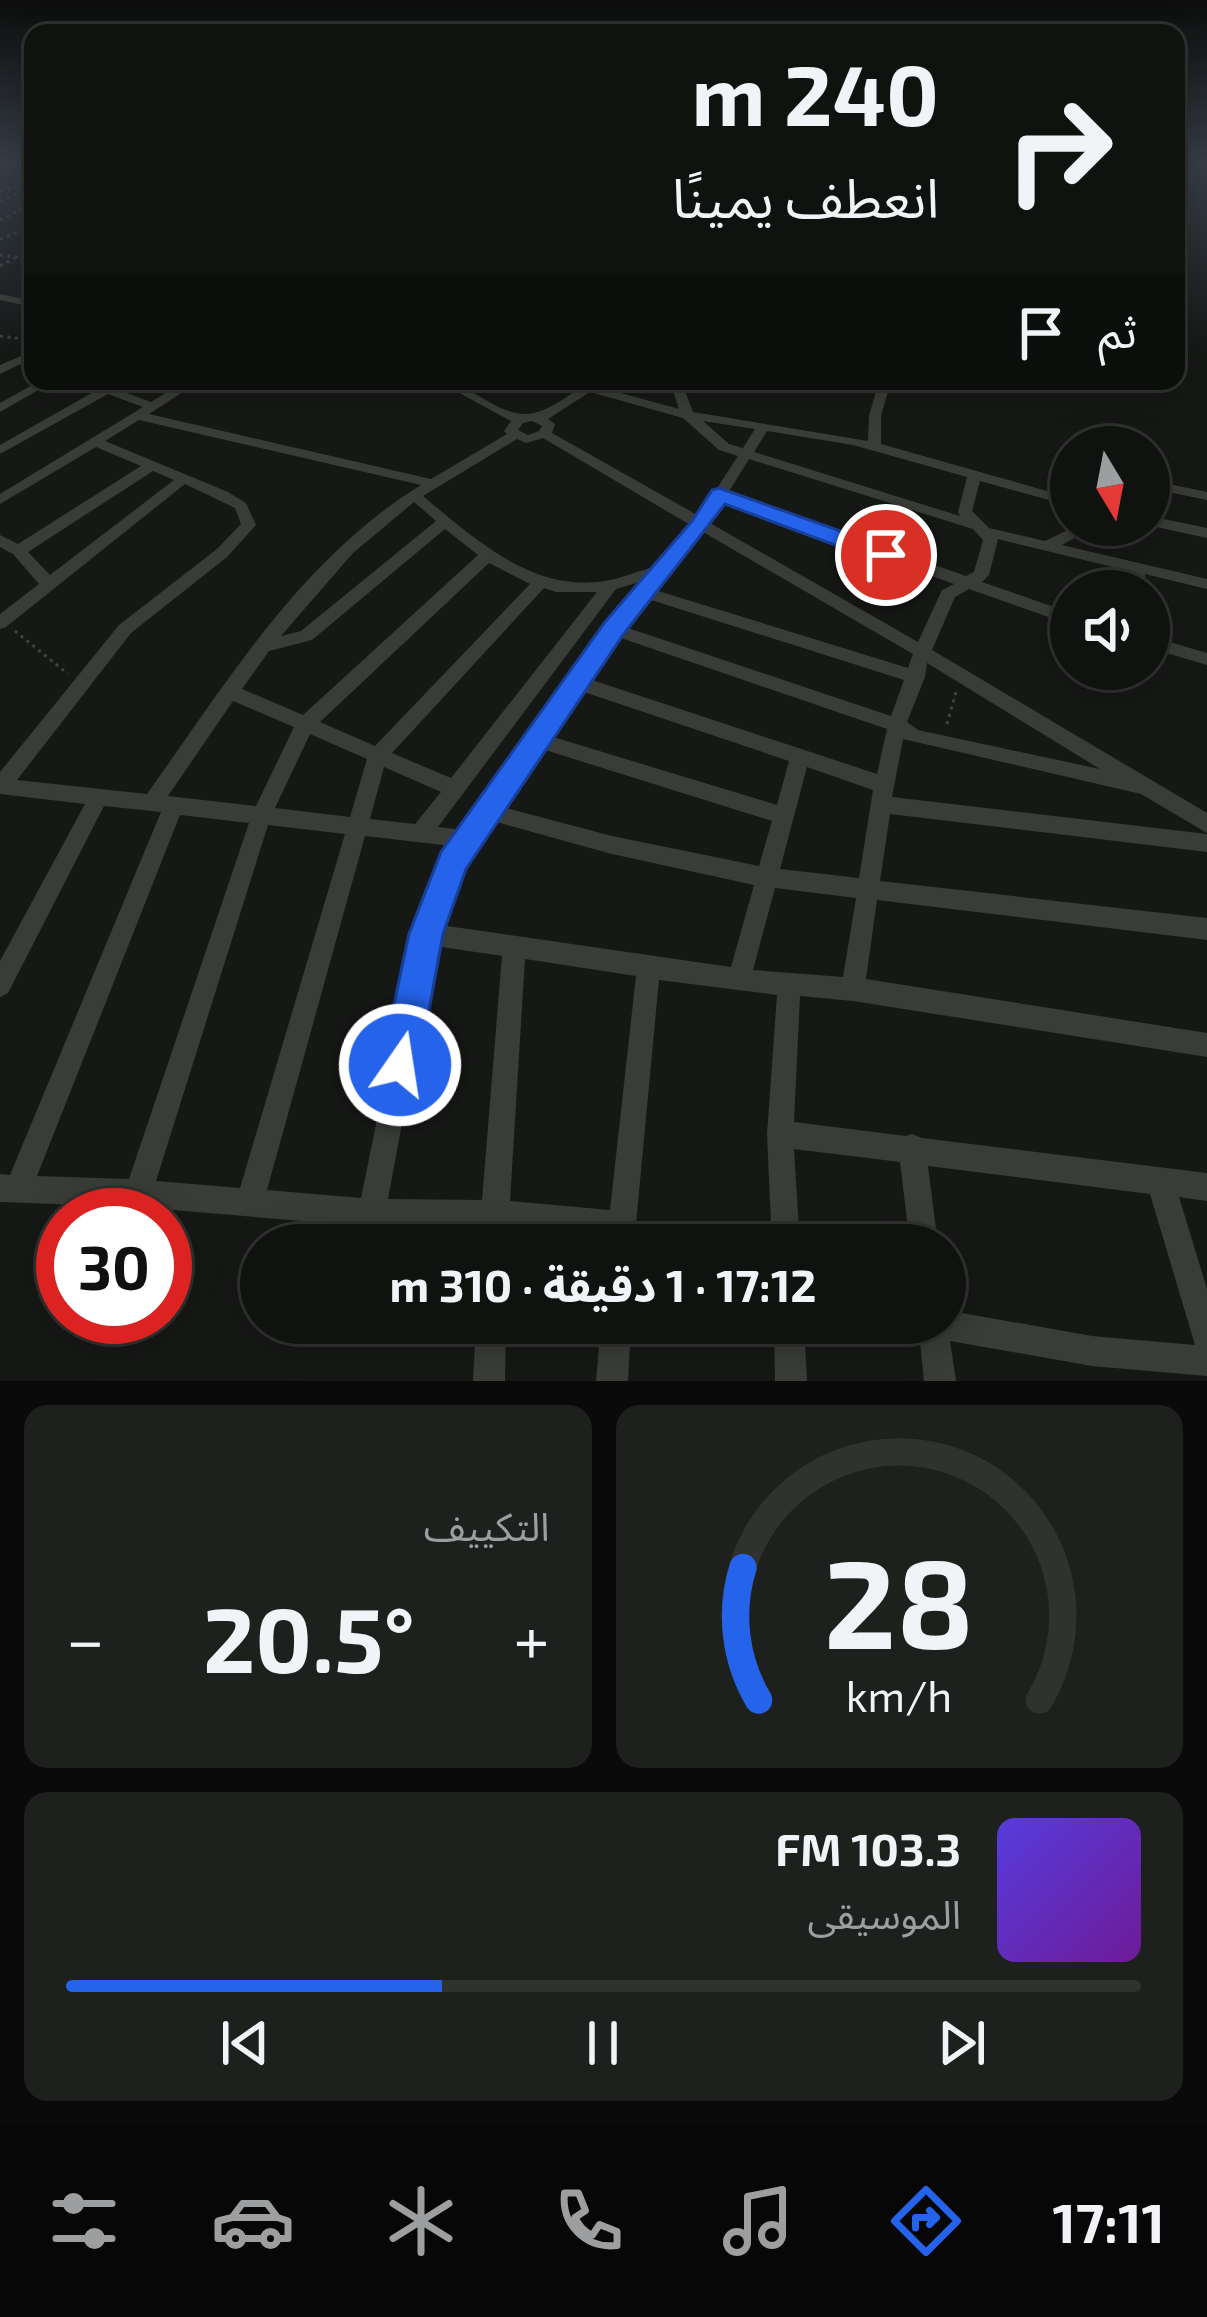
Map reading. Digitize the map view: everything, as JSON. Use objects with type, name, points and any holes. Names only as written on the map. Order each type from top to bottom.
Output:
[{"type":"street","points":[[0,407],[31,390]]},
{"type":"street","points":[[0,450],[107,390]]},
{"type":"street","points":[[112,390],[154,407]]},
{"type":"street","points":[[0,500],[180,390]]},
{"type":"street","points":[[457,390],[516,427]]},
{"type":"street","points":[[543,426],[587,390]]},
{"type":"street","points":[[609,390],[688,415],[874,446],[1050,497]]},
{"type":"street","points":[[680,390],[688,415],[724,447],[979,528],[1207,584]]},
{"type":"street","points":[[874,446],[882,390]]},
{"type":"street","points":[[139,416],[435,484]]},
{"type":"street","points":[[9,1188],[163,804],[231,692],[264,646],[360,538],[516,427],[543,426],[700,526],[922,652],[1207,824]]},
{"type":"street","points":[[372,1213],[426,934],[466,839],[490,812],[614,629],[700,526],[763,428]]},
{"type":"street","points":[[95,442],[241,506],[249,525],[222,553],[124,629],[0,786],[466,839]]},
{"type":"street","points":[[18,551],[151,466]]},
{"type":"street","points":[[853,989],[898,725],[922,652],[948,594],[981,575],[991,547],[965,512],[974,476]]},
{"type":"street","points":[[6,625],[48,583],[183,479]]},
{"type":"street","points":[[1170,488],[1207,496]]},
{"type":"street","points":[[719,495],[1050,612]]},
{"type":"street","points":[[415,496],[487,556],[541,583],[577,590],[608,589],[666,566]]},
{"type":"street","points":[[264,646],[306,636],[445,521]]},
{"type":"street","points":[[1170,525],[1207,533]]},
{"type":"street","points":[[0,540],[18,551],[48,583]]},
{"type":"street","points":[[140,1188],[261,816],[305,725],[487,556]]},
{"type":"street","points":[[1136,566],[1136,570]]},
{"type":"street","points":[[250,1202],[377,757],[541,583]]},
{"type":"street","points":[[420,834],[608,589]]},
{"type":"street","points":[[644,592],[916,677]]},
{"type":"street","points":[[614,629],[898,725],[913,736],[1140,786]]},
{"type":"street","points":[[1170,648],[1207,659]]},
{"type":"street","points":[[576,682],[800,757],[883,794],[1207,843]]},
{"type":"street","points":[[231,692],[453,788]]},
{"type":"street","points":[[537,740],[653,779],[781,814]]},
{"type":"street","points":[[739,980],[800,757]]},
{"type":"street","points":[[0,985],[98,800]]},
{"type":"street","points":[[490,812],[612,845],[764,877],[1207,929]]},
{"type":"street","points":[[426,934],[739,980],[853,989],[1207,1045]]},
{"type":"street","points":[[494,1224],[514,948]]},
{"type":"street","points":[[622,1224],[649,967]]},
{"type":"street","points":[[785,1224],[780,1134],[789,986]]},
{"type":"street","points":[[780,1134],[1207,1187]]},
{"type":"street","points":[[912,1148],[921,1224]]},
{"type":"street","points":[[1161,1184],[1207,1338]]},
{"type":"street","points":[[192,1197],[372,1213],[494,1214],[554,1224]]},
{"type":"street","points":[[966,1329],[1092,1351],[1207,1360]]},
{"type":"street","points":[[489,1381],[490,1344]]},
{"type":"street","points":[[612,1381],[615,1344]]},
{"type":"street","points":[[790,1344],[791,1381]]},
{"type":"street","points":[[936,1344],[940,1381]]},
{"type":"path","points":[[0,254],[24,258]]},
{"type":"path","points":[[0,266],[17,257]]},
{"type":"path","points":[[6,625],[79,682]]},
{"type":"path","points":[[941,742],[961,676]]},
{"type":"route","points":[[400,1065],[426,934],[453,862],[614,629],[700,526],[719,495],[886,555]]}]
